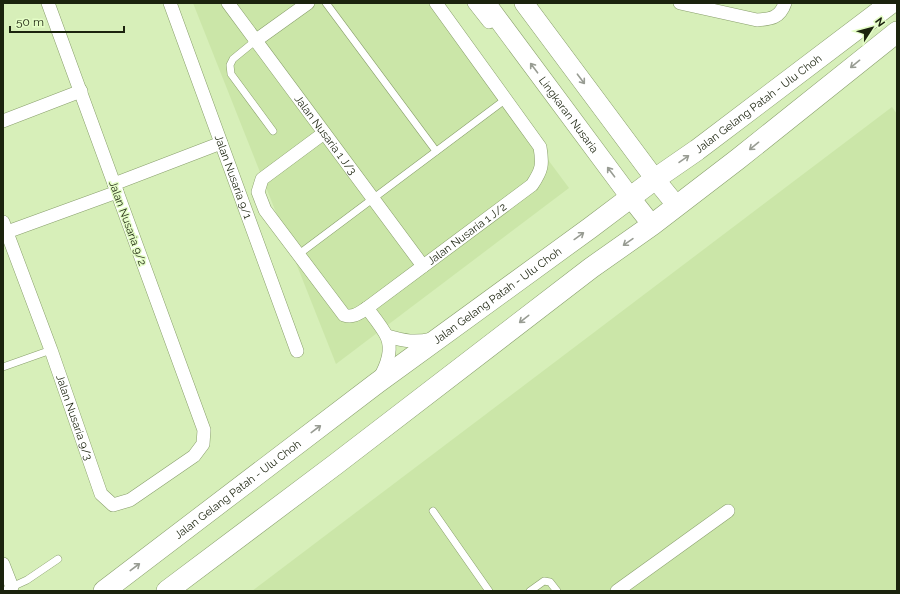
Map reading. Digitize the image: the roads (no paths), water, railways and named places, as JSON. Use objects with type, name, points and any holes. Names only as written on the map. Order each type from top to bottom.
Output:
[{"type":"main road","name":"Lingkaran Nusaria","points":[[486,3],[652,225]]},
{"type":"main road","points":[[524,3],[655,179],[677,206]]},
{"type":"main road","name":"Jalan Gelang Patah - Ulu Choh","points":[[104,591],[377,382],[696,150],[891,3]]},
{"type":"main road","points":[[167,591],[343,460],[591,268],[652,225],[738,159],[888,49],[897,32]]},
{"type":"street","name":"Jalan Nusaria 9/2","points":[[48,3],[204,430],[203,444]]},
{"type":"street","name":"Jalan Nusaria 9/1","points":[[170,3],[297,350]]},
{"type":"street","name":"Jalan Nusaria 1 J/3","points":[[228,3],[423,266]]},
{"type":"street","points":[[255,41],[308,3]]},
{"type":"street","name":"Jalan Nusaria 1 J/2","points":[[324,133],[262,179],[258,192],[265,210],[344,314],[349,316],[355,316],[367,308],[532,185],[540,173],[542,162],[540,147],[436,3]]},
{"type":"street","points":[[474,3],[490,23],[505,29]]},
{"type":"street","points":[[680,3],[757,20],[770,19],[779,15],[785,3]]},
{"type":"street","points":[[3,121],[81,92]]},
{"type":"street","points":[[5,227],[116,188],[221,144]]},
{"type":"street","name":"Jalan Nusaria 9/3","points":[[5,227],[8,252],[51,350],[101,494],[113,505],[130,500],[194,456],[203,444]]},
{"type":"street","points":[[367,308],[387,336],[389,344],[385,368],[377,382]]},
{"type":"street","points":[[387,336],[406,342],[439,338]]},
{"type":"street","points":[[617,591],[728,511]]},
{"type":"street","points":[[3,564],[7,589]]},
{"type":"lane","points":[[326,3],[436,151]]},
{"type":"lane","points":[[255,41],[233,59],[230,65],[231,74],[273,130]]},
{"type":"lane","points":[[298,254],[506,99]]},
{"type":"lane","points":[[3,367],[51,350]]},
{"type":"lane","points":[[433,511],[489,591]]},
{"type":"lane","points":[[7,589],[27,580],[58,559]]},
{"type":"lane","points":[[530,591],[544,581],[550,582],[557,591]]}]
